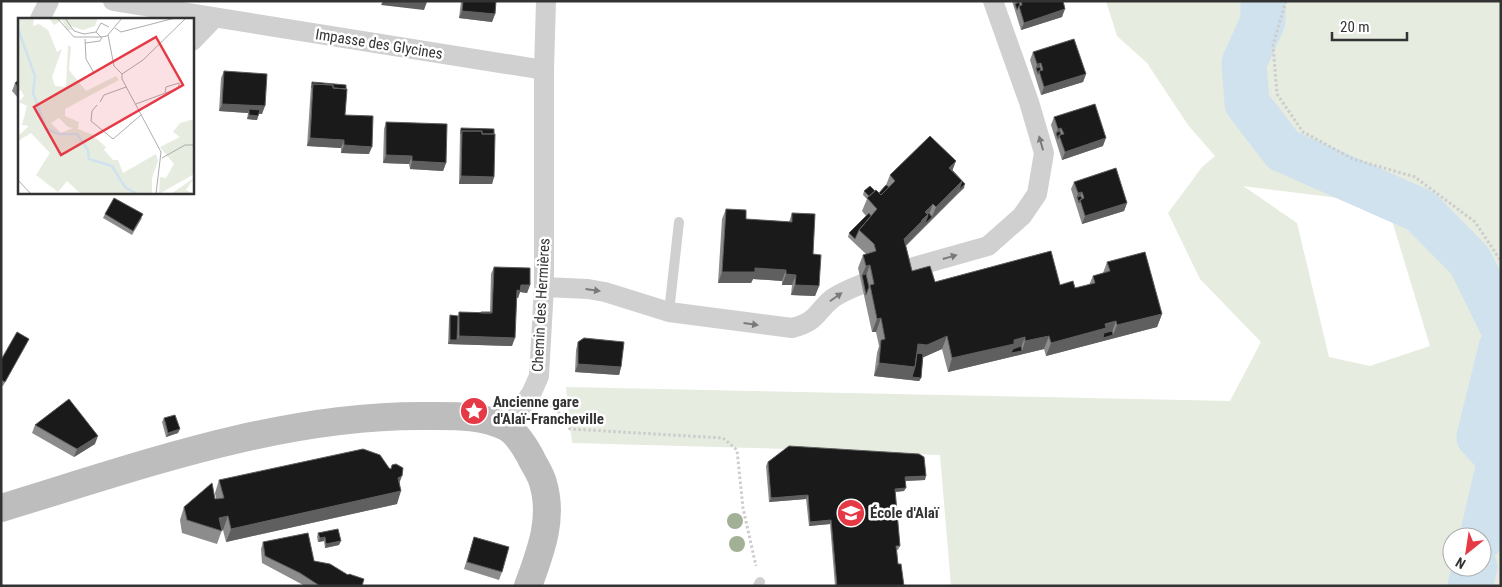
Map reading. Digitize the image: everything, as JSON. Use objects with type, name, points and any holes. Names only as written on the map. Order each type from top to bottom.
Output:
[{"type":"main road","points":[[1,508],[137,466],[237,439],[323,424],[397,416],[474,417],[508,428],[525,447],[543,483],[547,513],[544,544],[528,586]]},
{"type":"street","points":[[40,18],[49,1]]},
{"type":"street","name":"Impasse des Glycines","points":[[113,1],[544,70]]},
{"type":"street","name":"Chemin des Hermières","points":[[508,428],[532,392],[539,376],[544,287],[544,70],[546,1]]},
{"type":"street","points":[[903,270],[988,246],[1022,216],[1037,194],[1044,153],[1029,102],[993,1]]},
{"type":"street","points":[[194,39],[214,18]]},
{"type":"street","points":[[544,287],[588,289],[606,292],[670,312],[792,328],[806,325],[816,318],[831,300],[862,284]]},
{"type":"lane","points":[[670,312],[679,222]]},
{"type":"path","points":[[1286,1],[1273,46],[1277,94],[1303,132],[1352,159],[1416,177],[1475,222],[1501,261]]},
{"type":"path","points":[[547,403],[558,411],[570,429],[723,438],[737,450],[743,508],[759,584]]},
{"type":"path","points":[[1501,553],[1501,586]]},
{"type":"shaded area","points":[[1106,1],[1501,1],[1501,586],[951,586],[940,455],[572,443],[566,387],[1230,401],[1261,342],[1200,279],[1168,213],[1202,167],[1215,156],[1188,125],[1147,63],[1117,36]],"holes":[[[1243,186],[1387,204],[1430,346],[1370,366],[1329,357],[1297,223]]]},
{"type":"building","points":[[463,1],[496,1],[495,14],[462,11]]},
{"type":"building","points":[[1021,1],[1063,1],[1065,9],[1024,23],[1019,6],[1022,5]]},
{"type":"building","points":[[1019,2],[1020,5],[1017,10],[1015,4]]},
{"type":"building","points":[[1074,39],[1086,74],[1044,87],[1039,71],[1043,70],[1041,63],[1037,64],[1033,52]]},
{"type":"building","points":[[1040,67],[1041,70],[1038,74],[1036,68]]},
{"type":"building","points":[[224,71],[267,74],[265,106],[222,104]]},
{"type":"building","points":[[312,82],[346,85],[346,89],[333,88],[333,85],[313,84],[312,88]]},
{"type":"building","points":[[313,84],[333,85],[333,88],[347,89],[345,115],[373,116],[372,147],[344,145],[344,140],[310,138]]},
{"type":"building","points":[[1095,104],[1106,138],[1065,152],[1059,135],[1064,134],[1061,128],[1058,129],[1054,117]]},
{"type":"building","points":[[249,109],[260,110],[258,116],[249,115]]},
{"type":"building","points":[[386,122],[447,124],[446,163],[412,161],[412,156],[386,155]]},
{"type":"building","points":[[461,128],[494,129],[494,134],[482,134],[482,131],[462,131],[461,134]]},
{"type":"building","points":[[462,131],[482,131],[482,134],[495,134],[494,177],[461,176]]},
{"type":"building","points":[[1060,131],[1061,135],[1059,135],[1058,139],[1056,133]]},
{"type":"building","points":[[930,136],[956,161],[949,168],[962,181],[936,207],[933,204],[925,212],[928,215],[904,239],[912,271],[930,266],[935,282],[1051,251],[1060,285],[1073,281],[1075,288],[1095,283],[1093,276],[1110,271],[1107,262],[1145,252],[1162,314],[1117,325],[1116,321],[1105,324],[1106,328],[1051,343],[1049,336],[1025,341],[1025,337],[1014,340],[1014,344],[952,358],[947,336],[927,345],[918,344],[915,367],[879,363],[881,340],[885,339],[881,318],[877,319],[870,285],[874,284],[870,265],[866,266],[863,255],[876,251],[874,244],[859,230],[877,209],[867,198],[876,190],[881,195],[895,181],[890,175]]},
{"type":"building","points":[[1116,168],[1127,203],[1085,216],[1080,200],[1084,198],[1082,192],[1078,193],[1074,182]]},
{"type":"building","points":[[952,170],[965,184],[959,190],[962,181]]},
{"type":"building","points":[[886,185],[889,187],[881,195],[879,193]]},
{"type":"building","points":[[870,186],[875,191],[869,196],[864,191]]},
{"type":"building","points":[[1081,196],[1082,199],[1079,203],[1077,197]]},
{"type":"building","points":[[114,198],[143,214],[133,231],[105,214]]},
{"type":"building","points":[[726,209],[746,210],[746,219],[792,222],[792,213],[815,214],[813,254],[821,255],[819,286],[795,285],[796,275],[786,274],[786,270],[755,268],[755,272],[722,272]]},
{"type":"building","points":[[869,213],[871,216],[859,230],[855,239],[849,233]]},
{"type":"building","points":[[929,213],[932,217],[925,224],[928,215],[921,221]]},
{"type":"building","points":[[494,267],[530,268],[530,285],[521,285],[520,291],[517,290],[515,338],[459,336],[459,312],[492,313]]},
{"type":"building","points":[[866,274],[869,287],[866,295],[862,275]]},
{"type":"building","points":[[450,315],[458,316],[457,340],[450,340]]},
{"type":"building","points":[[1112,331],[1113,335],[1103,338],[1104,333]]},
{"type":"building","points":[[17,332],[29,339],[5,382],[1,380],[1,360]]},
{"type":"building","points":[[584,338],[624,342],[621,367],[578,364],[578,342]]},
{"type":"building","points":[[1021,346],[1022,351],[1011,353],[1013,349]]},
{"type":"building","points":[[917,353],[923,354],[921,378],[912,377]]},
{"type":"building","points":[[69,399],[98,436],[77,449],[35,425]]},
{"type":"building","points":[[175,415],[180,429],[168,433],[164,418]]},
{"type":"building","name":"École d'Alaï","points":[[789,446],[919,454],[924,457],[926,476],[905,477],[906,488],[895,489],[900,546],[896,546],[898,564],[901,564],[904,586],[837,586],[831,520],[810,522],[808,495],[771,498],[768,462]]},
{"type":"building","points":[[363,449],[380,455],[391,469],[392,465],[396,464],[403,468],[402,476],[398,478],[401,491],[231,529],[228,516],[219,518],[222,531],[187,520],[184,507],[212,483],[215,499],[224,498],[219,480]]},
{"type":"building","points":[[338,529],[341,541],[326,544],[325,537],[320,538],[318,533]]},
{"type":"building","points":[[308,533],[314,561],[330,564],[348,575],[364,579],[362,586],[320,586],[300,573],[265,556],[263,542]]},
{"type":"building","points":[[474,537],[509,547],[502,572],[467,562]]},
{"type":"waterway","points":[[1263,1],[1263,21],[1244,63],[1247,103],[1283,150],[1421,211],[1470,261],[1501,324]]},
{"type":"waterway","points":[[1484,527],[1500,459],[1479,437],[1501,348]]},
{"type":"waterway","points":[[1470,586],[1472,577]]},
{"type":"place","name":"Ancienne gare d'Alaï-Francheville","points":[[474,411]]},
{"type":"place","name":"École d'Alaï","points":[[851,513]]}]
